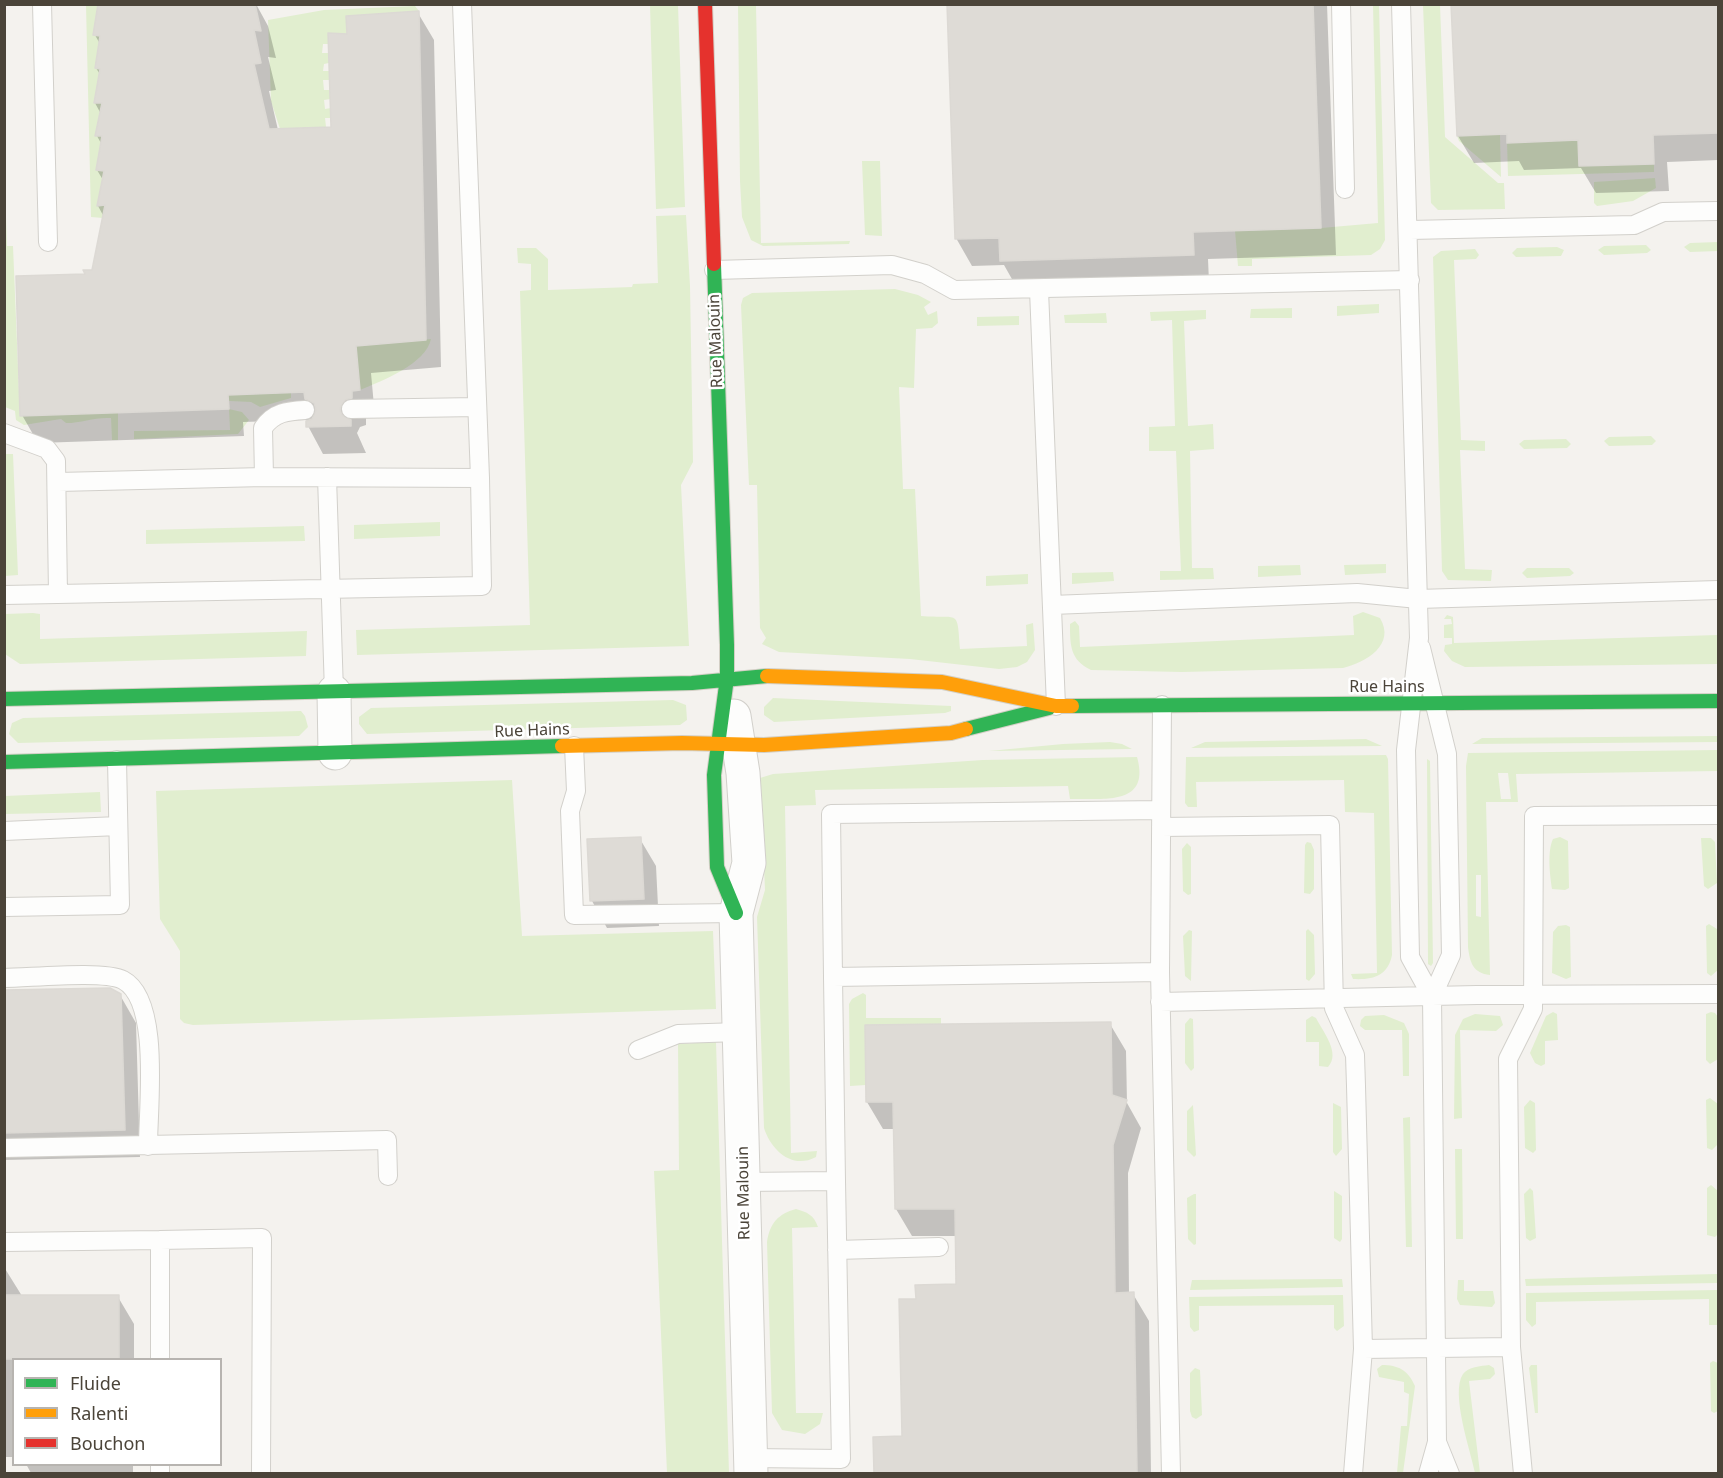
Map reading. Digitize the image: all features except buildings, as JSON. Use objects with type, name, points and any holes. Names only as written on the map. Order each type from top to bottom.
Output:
[{"type":"street","name":"Rue Malouin","points":[[705,4],[728,744],[749,863],[736,913],[750,1466]]},
{"type":"street","name":"Rue Hains","points":[[4,699],[692,683],[727,678],[773,676],[942,681],[1056,706],[1719,701]]},
{"type":"street","points":[[334,692],[335,753]]},
{"type":"street","name":"Rue Hains","points":[[4,762],[574,746],[764,745],[951,733],[1056,706]]},
{"type":"lane","points":[[42,4],[48,242]]},
{"type":"lane","points":[[4,595],[330,591],[482,586],[462,4]]},
{"type":"lane","points":[[1341,4],[1345,189]]},
{"type":"lane","points":[[1401,4],[1410,230],[1419,638],[1406,750],[1410,957],[1432,997]]},
{"type":"lane","points":[[1410,230],[1634,225],[1663,212],[1719,211]]},
{"type":"lane","points":[[714,270],[892,265],[925,274],[954,290],[1039,290],[1410,280]]},
{"type":"lane","points":[[1039,290],[1056,706]]},
{"type":"lane","points":[[351,409],[477,407]]},
{"type":"lane","points":[[264,477],[263,428],[275,415],[305,410]]},
{"type":"lane","points":[[4,433],[52,453],[56,461],[58,594]]},
{"type":"lane","points":[[58,482],[264,477],[480,478]]},
{"type":"lane","points":[[327,477],[334,692]]},
{"type":"lane","points":[[1052,606],[1352,593],[1418,599],[1719,590]]},
{"type":"lane","points":[[1419,638],[1447,750],[1451,956],[1432,997],[1437,1442],[1428,1473]]},
{"type":"lane","points":[[1162,705],[1160,1002],[1171,1473]]},
{"type":"lane","points":[[574,746],[576,791],[570,811],[574,915],[736,913]]},
{"type":"lane","points":[[4,907],[120,905],[117,760]]},
{"type":"lane","points":[[750,1466],[841,1459],[831,814],[1161,819],[1330,825],[1334,1008],[1355,1055],[1363,1349],[1353,1473]]},
{"type":"lane","points":[[1523,1473],[1511,1347],[1508,1059],[1533,1009],[1534,816],[1719,815]]},
{"type":"lane","points":[[4,831],[118,826]]},
{"type":"lane","points":[[833,977],[1160,972]]},
{"type":"lane","points":[[4,978],[99,976],[122,979],[133,988],[140,997],[148,1028],[148,1146]]},
{"type":"lane","points":[[1160,1002],[1334,997],[1719,994]]},
{"type":"lane","points":[[638,1050],[678,1034],[739,1032]]},
{"type":"lane","points":[[4,1148],[387,1140],[388,1176]]},
{"type":"lane","points":[[743,1182],[836,1181]]},
{"type":"lane","points":[[4,1242],[262,1238],[261,1473]]},
{"type":"lane","points":[[160,1240],[160,1358]]},
{"type":"lane","points":[[837,1250],[939,1247]]},
{"type":"lane","points":[[1363,1349],[1511,1347]]},
{"type":"lane","points":[[1437,1442],[1450,1473]]},
{"type":"green space","points":[[86,5],[98,5],[93,35],[100,36],[95,68],[100,69],[94,103],[102,103],[96,136],[102,136],[96,170],[104,171],[97,206],[105,205],[103,218],[91,217]]},
{"type":"green space","points":[[650,5],[678,5],[685,207],[656,209]]},
{"type":"green space","points":[[738,5],[756,5],[761,243],[850,241],[849,244],[763,246],[751,240],[742,217],[740,181]]},
{"type":"green space","points":[[1373,5],[1379,5],[1385,240],[1380,249],[1371,255],[1252,259],[1252,266],[1238,266],[1235,231],[1321,228],[1378,223]]},
{"type":"green space","points":[[1423,5],[1440,5],[1445,137],[1498,183],[1504,183],[1505,209],[1438,210],[1431,203]]},
{"type":"green space","points":[[415,6],[419,11],[347,16],[347,34],[328,33],[329,44],[323,44],[322,53],[328,53],[329,63],[324,64],[323,71],[330,71],[330,80],[323,80],[324,90],[331,90],[331,99],[324,100],[325,109],[331,108],[332,118],[325,118],[326,127],[280,129],[271,101],[268,20],[324,10]]},
{"type":"green space","points":[[1500,134],[1501,177],[1459,141],[1457,136]]},
{"type":"green space","points":[[1578,140],[1579,166],[1654,164],[1654,172],[1508,176],[1507,143]]},
{"type":"green space","points":[[4,159],[7,246],[13,246],[20,416],[118,412],[118,440],[112,440],[111,418],[66,423],[61,419],[24,425],[16,420],[15,411],[5,407]]},
{"type":"green space","points":[[862,161],[880,161],[882,236],[865,235]]},
{"type":"green space","points":[[1655,178],[1656,188],[1633,201],[1597,206],[1594,203],[1594,182]]},
{"type":"green space","points":[[686,215],[690,286],[693,462],[681,485],[689,646],[357,655],[356,630],[530,625],[520,291],[531,290],[531,264],[518,263],[517,248],[536,248],[548,259],[548,290],[632,287],[633,284],[658,283],[656,216]]},
{"type":"green space","points":[[1718,242],[1718,251],[1690,252],[1684,247],[1690,243]]},
{"type":"green space","points":[[1646,245],[1651,250],[1647,253],[1604,255],[1598,250],[1604,246]]},
{"type":"green space","points":[[1557,247],[1564,250],[1561,256],[1516,257],[1512,253],[1517,248]]},
{"type":"green space","points":[[1475,249],[1479,255],[1476,259],[1454,260],[1461,440],[1485,441],[1485,451],[1460,450],[1465,569],[1492,570],[1491,581],[1448,580],[1442,571],[1433,257],[1441,251]]},
{"type":"green space","points":[[895,289],[918,295],[931,302],[924,307],[928,315],[937,311],[938,323],[932,328],[916,329],[914,388],[899,387],[903,489],[915,489],[921,616],[954,618],[957,621],[960,649],[1027,646],[1026,625],[1033,623],[1035,650],[1027,662],[1017,667],[999,669],[910,659],[779,652],[762,644],[766,638],[760,628],[757,485],[749,485],[741,305],[743,298],[752,293]]},
{"type":"green space","points":[[1379,304],[1379,313],[1337,316],[1337,306]]},
{"type":"green space","points":[[1292,308],[1292,318],[1250,318],[1251,309]]},
{"type":"green space","points":[[1206,310],[1206,319],[1184,321],[1188,426],[1213,424],[1214,449],[1190,451],[1192,568],[1213,568],[1214,579],[1160,580],[1160,571],[1181,571],[1176,451],[1149,451],[1149,427],[1175,426],[1172,320],[1151,321],[1150,312]]},
{"type":"green space","points":[[1106,313],[1107,323],[1065,323],[1064,315]]},
{"type":"green space","points":[[1019,316],[1019,325],[977,326],[977,317]]},
{"type":"green space","points":[[355,337],[365,345],[431,339],[421,356],[412,364],[360,390]]},
{"type":"green space","points":[[291,393],[291,398],[260,407],[251,402],[229,401],[228,395]]},
{"type":"green space","points":[[229,409],[242,412],[249,420],[238,434],[134,439],[134,431],[230,430]]},
{"type":"green space","points":[[1651,436],[1656,441],[1652,445],[1609,446],[1604,441],[1609,437]]},
{"type":"green space","points":[[1566,439],[1571,444],[1567,448],[1524,449],[1519,444],[1524,440]]},
{"type":"green space","points":[[5,454],[13,454],[18,575],[5,576]]},
{"type":"green space","points":[[440,522],[440,536],[354,539],[354,525]]},
{"type":"green space","points":[[304,526],[305,541],[146,544],[146,530]]},
{"type":"green space","points":[[1386,564],[1386,573],[1345,575],[1344,565]]},
{"type":"green space","points":[[1300,565],[1301,575],[1258,577],[1258,566]]},
{"type":"green space","points":[[1527,568],[1569,568],[1574,573],[1570,576],[1527,578],[1522,573]]},
{"type":"green space","points":[[1113,572],[1114,581],[1072,584],[1072,573]]},
{"type":"green space","points":[[1028,574],[1028,584],[986,586],[986,576]]},
{"type":"green space","points":[[1363,612],[1380,618],[1384,636],[1376,651],[1369,657],[1343,668],[1182,672],[1091,670],[1075,657],[1070,639],[1070,624],[1075,621],[1079,626],[1080,647],[1354,635],[1353,616]]},
{"type":"green space","points":[[5,614],[40,614],[40,639],[307,631],[306,656],[20,664],[5,654]]},
{"type":"green space","points":[[1447,615],[1453,617],[1454,643],[1718,635],[1718,664],[1465,667],[1452,661],[1444,651],[1445,645],[1452,644],[1452,638],[1444,638],[1444,625],[1452,624],[1451,619],[1444,619]]},
{"type":"green space","points":[[773,698],[951,706],[951,711],[774,722],[764,715],[764,707]]},
{"type":"green space","points":[[673,700],[686,705],[687,720],[680,725],[367,734],[359,724],[359,717],[371,708]]},
{"type":"green space","points":[[301,711],[308,727],[299,736],[18,743],[9,734],[12,723],[23,718]]},
{"type":"green space","points":[[1718,736],[1718,742],[1472,744],[1482,738]]},
{"type":"green space","points":[[1366,739],[1382,746],[1191,748],[1205,742]]},
{"type":"green space","points":[[1110,742],[1132,749],[989,751],[1063,744]]},
{"type":"green space","points":[[1718,750],[1718,771],[1516,774],[1518,802],[1486,802],[1490,975],[1480,972],[1473,966],[1468,947],[1466,766],[1468,753]],"holes":[[[1498,773],[1508,773],[1511,799],[1501,799]],[[1476,875],[1481,875],[1481,917],[1476,916]]]},
{"type":"green space","points":[[1386,755],[1388,759],[1392,955],[1383,972],[1367,979],[1353,979],[1351,974],[1377,973],[1374,813],[1345,812],[1344,780],[1196,782],[1197,807],[1188,807],[1185,803],[1186,757]]},
{"type":"green space","points":[[1137,757],[1139,773],[1137,785],[1130,792],[1109,798],[1070,799],[1068,786],[815,790],[816,805],[785,806],[791,1153],[817,1151],[816,1157],[799,1161],[784,1156],[777,1150],[764,1128],[757,917],[765,890],[760,778],[773,774],[983,760]]},
{"type":"green space","points":[[1427,759],[1430,761],[1433,963],[1431,966],[1428,964]]},
{"type":"green space","points":[[512,780],[522,936],[713,931],[716,1009],[193,1025],[184,1023],[180,1019],[180,951],[160,919],[156,791]]},
{"type":"green space","points":[[100,792],[101,812],[5,814],[5,796]]},
{"type":"green space","points":[[1560,837],[1568,841],[1569,888],[1565,890],[1552,889],[1550,877],[1551,844],[1553,839]]},
{"type":"green space","points":[[1701,838],[1711,838],[1715,842],[1717,883],[1708,889],[1704,886]]},
{"type":"green space","points":[[1307,842],[1311,843],[1314,850],[1314,889],[1310,894],[1304,893],[1305,845]]},
{"type":"green space","points":[[1187,843],[1191,847],[1191,894],[1188,895],[1183,891],[1182,849]]},
{"type":"green space","points":[[1709,924],[1717,929],[1718,970],[1711,976],[1707,973],[1706,926]]},
{"type":"green space","points":[[1558,926],[1570,927],[1571,977],[1566,979],[1552,973],[1553,932]]},
{"type":"green space","points":[[1308,929],[1314,935],[1315,974],[1309,981],[1306,979],[1306,931]]},
{"type":"green space","points":[[1189,930],[1192,931],[1191,981],[1185,976],[1183,936]]},
{"type":"green space","points":[[863,993],[866,995],[866,1018],[941,1018],[941,1024],[865,1025],[866,1085],[850,1086],[849,1004],[852,999]]},
{"type":"green space","points":[[1553,1012],[1557,1014],[1558,1040],[1545,1041],[1545,1064],[1541,1066],[1535,1063],[1530,1053],[1546,1016]]},
{"type":"green space","points":[[1711,1012],[1718,1017],[1718,1059],[1710,1064],[1706,1060],[1706,1014]]},
{"type":"green space","points":[[1475,1014],[1500,1016],[1503,1025],[1496,1031],[1460,1030],[1462,1118],[1454,1119],[1455,1035],[1463,1019]]},
{"type":"green space","points":[[1384,1015],[1404,1023],[1409,1034],[1409,1076],[1403,1076],[1402,1030],[1365,1030],[1360,1026],[1365,1016]]},
{"type":"green space","points":[[1312,1016],[1316,1018],[1332,1049],[1332,1061],[1328,1067],[1319,1066],[1319,1042],[1306,1042],[1306,1020]]},
{"type":"green space","points":[[1190,1018],[1193,1019],[1194,1068],[1191,1071],[1185,1063],[1185,1024]]},
{"type":"green space","points":[[716,1042],[729,1473],[667,1473],[654,1171],[679,1170],[678,1044]]},
{"type":"green space","points":[[1710,1098],[1718,1104],[1718,1144],[1712,1150],[1707,1148],[1706,1100]]},
{"type":"green space","points":[[1530,1100],[1535,1103],[1536,1150],[1533,1153],[1525,1148],[1524,1107]]},
{"type":"green space","points":[[1333,1103],[1341,1107],[1342,1149],[1336,1156],[1333,1152]]},
{"type":"green space","points":[[1193,1105],[1196,1155],[1194,1157],[1187,1150],[1187,1111]]},
{"type":"green space","points":[[1410,1117],[1412,1247],[1406,1247],[1403,1118]]},
{"type":"green space","points":[[1455,1149],[1462,1149],[1463,1239],[1456,1239]]},
{"type":"green space","points":[[1711,1185],[1718,1191],[1718,1234],[1715,1237],[1707,1235],[1707,1188]]},
{"type":"green space","points":[[1530,1188],[1533,1191],[1536,1238],[1530,1241],[1526,1238],[1524,1194]]},
{"type":"green space","points":[[1334,1191],[1342,1196],[1342,1239],[1340,1242],[1334,1238]]},
{"type":"green space","points":[[1196,1194],[1196,1244],[1194,1245],[1188,1239],[1187,1198]]},
{"type":"green space","points":[[796,1209],[810,1215],[818,1227],[792,1228],[796,1413],[823,1413],[820,1424],[805,1434],[782,1430],[772,1413],[767,1242],[776,1220]]},
{"type":"green space","points":[[1717,1274],[1718,1283],[1526,1286],[1525,1279]]},
{"type":"green space","points":[[1342,1279],[1343,1287],[1190,1290],[1192,1280]]},
{"type":"green space","points":[[1458,1280],[1464,1280],[1464,1291],[1493,1291],[1495,1303],[1492,1307],[1460,1305],[1457,1299]]},
{"type":"green space","points":[[1718,1290],[1717,1325],[1709,1325],[1709,1299],[1536,1302],[1536,1324],[1532,1327],[1526,1320],[1526,1293]]},
{"type":"green space","points":[[1343,1295],[1344,1326],[1337,1331],[1334,1328],[1334,1305],[1199,1306],[1199,1330],[1194,1332],[1190,1327],[1189,1297]]},
{"type":"green space","points":[[1713,1361],[1718,1363],[1718,1411],[1714,1413],[1711,1411],[1710,1363]]},
{"type":"green space","points":[[1382,1365],[1402,1370],[1415,1386],[1403,1473],[1397,1473],[1401,1426],[1407,1426],[1409,1394],[1404,1392],[1404,1382],[1379,1377],[1377,1369]]},
{"type":"green space","points":[[1489,1365],[1494,1368],[1495,1374],[1490,1379],[1469,1381],[1480,1473],[1475,1473],[1460,1408],[1460,1383],[1463,1374],[1468,1370]]},
{"type":"green space","points":[[1531,1365],[1537,1365],[1538,1413],[1535,1413],[1529,1368]]},
{"type":"green space","points":[[1195,1368],[1200,1370],[1202,1415],[1196,1419],[1192,1417],[1190,1411],[1190,1373]]},
{"type":"traffic: fast","points":[[714,264],[727,645],[727,678],[714,775],[717,867],[736,913]]},
{"type":"traffic: fast","points":[[4,699],[692,683],[767,676]]},
{"type":"traffic: fast","points":[[1072,706],[1718,701]]},
{"type":"traffic: fast","points":[[966,729],[1049,708]]},
{"type":"traffic: fast","points":[[4,762],[562,746]]},
{"type":"traffic: slow","points":[[767,676],[942,682],[1056,706],[1072,706]]},
{"type":"traffic: slow","points":[[562,746],[682,743],[764,745],[951,733],[966,729]]},
{"type":"traffic: jam","points":[[705,4],[714,264]]}]
